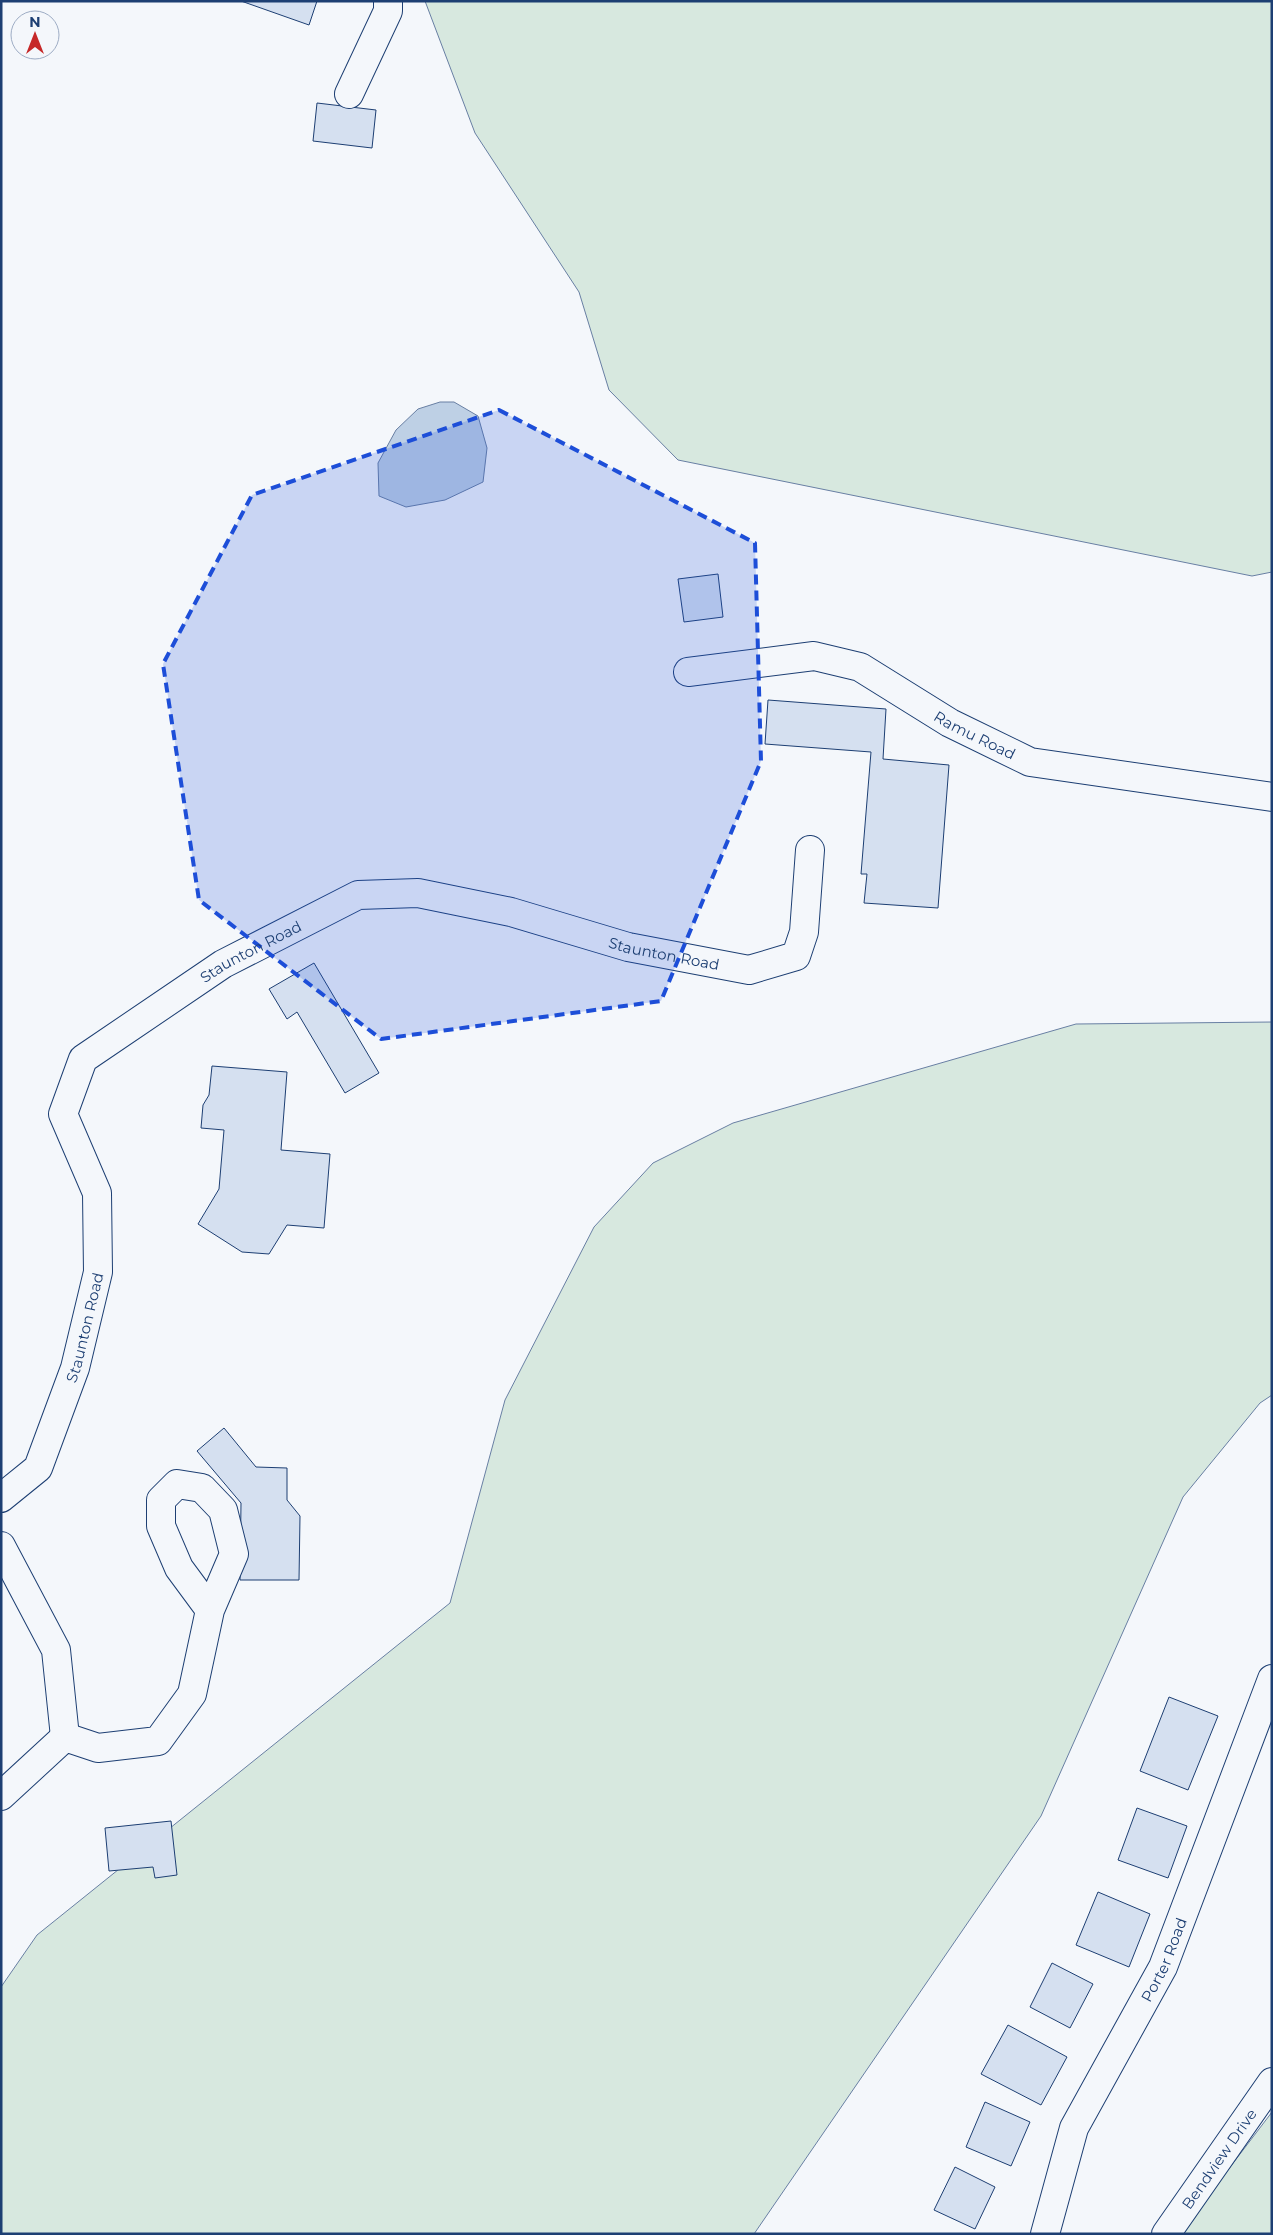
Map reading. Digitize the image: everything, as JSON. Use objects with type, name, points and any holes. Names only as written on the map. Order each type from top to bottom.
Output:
[{"type":"street","points":[[349,94],[388,10],[388,1]]},
{"type":"street","name":"Ramu Road","points":[[688,672],[814,656],[860,668],[950,723],[1030,762],[1272,797]]},
{"type":"street","name":"Staunton Road","points":[[1,1498],[38,1468],[75,1368],[98,1272],[97,1193],[63,1114],[83,1059],[223,964],[358,895],[418,893],[511,912],[628,947],[749,970],[796,956],[804,932],[810,850]]},
{"type":"street","points":[[1,1546],[56,1650],[65,1737]]},
{"type":"street","points":[[65,1737],[98,1748],[158,1741],[192,1694],[210,1610]]},
{"type":"street","name":"Porter Road","points":[[1045,2234],[1074,2128],[1163,1967],[1272,1679]]},
{"type":"street","points":[[1,1796],[65,1737]]},
{"type":"street","name":"Bendview Drive","points":[[1166,2234],[1272,2082]]},
{"type":"highlighted area","points":[[499,410],[755,543],[761,761],[661,1001],[381,1039],[199,900],[163,664],[252,495]]},
{"type":"shaded area","points":[[425,1],[1272,1],[1272,572],[1252,576],[678,460],[609,390],[579,292],[475,133]]},
{"type":"shaded area","points":[[1272,1022],[1272,1395],[1260,1403],[1183,1497],[1041,1816],[754,2234],[1,2234],[1,1987],[37,1935],[450,1603],[505,1400],[594,1227],[653,1163],[733,1123],[1076,1024]]},
{"type":"shaded area","points":[[1272,2112],[1272,2234],[1179,2234]]},
{"type":"water","points":[[440,402],[454,402],[478,416],[487,448],[483,482],[445,500],[406,507],[379,496],[378,463],[396,430],[418,409]]},
{"type":"building","points":[[241,1],[317,1],[309,25]]},
{"type":"building","points":[[317,103],[376,110],[372,148],[313,141]]},
{"type":"building","points":[[718,574],[723,617],[684,622],[678,579]]},
{"type":"building","points":[[768,700],[886,709],[883,759],[949,765],[938,908],[864,903],[867,874],[861,874],[871,752],[765,744]]},
{"type":"building","points":[[314,963],[379,1073],[345,1093],[297,1012],[287,1019],[269,989]]},
{"type":"building","points":[[212,1066],[287,1072],[281,1150],[330,1154],[324,1228],[287,1225],[269,1254],[242,1252],[198,1224],[219,1189],[224,1130],[201,1128],[203,1105],[209,1095]]},
{"type":"building","points":[[224,1428],[256,1467],[287,1468],[287,1500],[300,1516],[299,1580],[240,1580],[241,1503],[197,1451]]},
{"type":"building","points":[[1169,1697],[1218,1716],[1188,1790],[1140,1771]]},
{"type":"building","points":[[1137,1808],[1187,1826],[1168,1878],[1118,1860]]},
{"type":"building","points":[[171,1821],[177,1875],[155,1878],[153,1867],[109,1871],[105,1828]]},
{"type":"building","points":[[1098,1892],[1150,1914],[1129,1967],[1076,1945]]},
{"type":"building","points":[[1052,1963],[1093,1984],[1070,2028],[1030,2007]]},
{"type":"building","points":[[1008,2025],[1067,2057],[1041,2105],[981,2074]]},
{"type":"building","points":[[985,2102],[1030,2122],[1011,2166],[966,2147]]},
{"type":"building","points":[[955,2167],[995,2187],[975,2229],[934,2210]]}]
